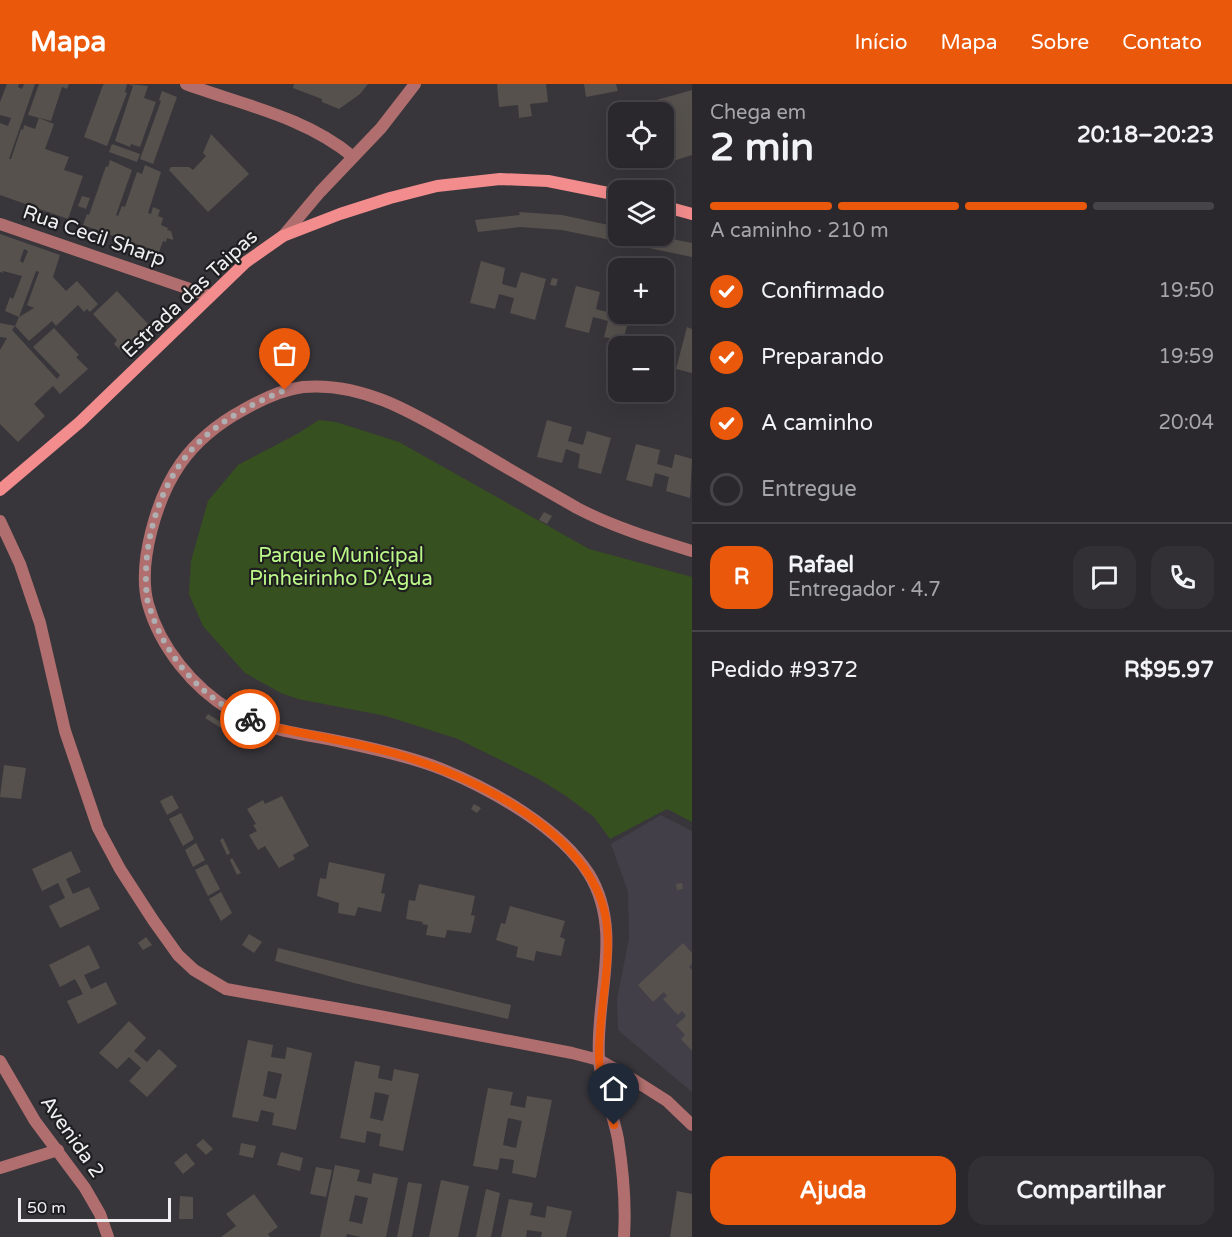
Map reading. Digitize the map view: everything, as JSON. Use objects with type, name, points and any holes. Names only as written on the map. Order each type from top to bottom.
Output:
[{"type":"main road","name":"Estrada das Taipas","points":[[0,490],[106,398],[254,256],[283,236],[380,201],[437,186],[500,179],[548,181],[608,193]]},
{"type":"main road","points":[[674,209],[692,214]]},
{"type":"street","points":[[186,84],[292,121],[336,143],[352,156]]},
{"type":"street","points":[[283,236],[352,156],[381,128],[415,84]]},
{"type":"street","name":"Rua Cecil Sharp","points":[[0,225],[210,296]]},
{"type":"street","points":[[624,1237],[623,1189],[618,1141],[599,1060],[607,927],[600,898],[589,874],[571,851],[542,825],[494,795],[444,770],[392,753],[268,726],[232,712],[199,685],[173,659],[159,632],[147,600],[146,566],[152,527],[163,495],[181,463],[204,438],[231,416],[285,390],[320,387],[365,393],[391,403],[445,430],[580,509],[621,527],[692,551]]},
{"type":"street","points":[[0,521],[20,564],[40,623],[65,732],[98,828],[120,869],[153,920],[178,955],[194,970],[226,989],[379,1016],[599,1060],[667,1101],[692,1125]]},
{"type":"street","name":"Avenida 2","points":[[0,1061],[35,1121],[85,1188],[100,1214],[108,1237]]},
{"type":"street","points":[[0,1168],[58,1150]]},
{"type":"shaded area","points":[[661,815],[692,831],[692,1092],[618,1030],[617,999],[629,938],[628,892],[611,844]]},
{"type":"green space","name":"Parque Municipal Pinheirinho D'Água","points":[[319,420],[336,422],[399,442],[589,549],[692,577],[692,822],[667,809],[610,839],[594,817],[566,796],[537,778],[458,739],[386,716],[298,699],[281,693],[245,673],[203,626],[189,594],[191,561],[208,501],[238,465]]},
{"type":"building","points":[[7,84],[19,84],[18,87],[22,89],[24,84],[35,84],[9,159],[11,159],[21,129],[23,130],[24,125],[35,129],[39,118],[54,124],[45,149],[69,157],[64,170],[83,176],[68,219],[0,195],[0,123],[8,126],[11,118],[0,115],[0,102]]},
{"type":"building","points":[[39,84],[69,84],[67,89],[62,87],[51,121],[28,115]]},
{"type":"building","points":[[105,84],[127,84],[125,92],[127,93],[107,146],[84,137]]},
{"type":"building","points":[[129,84],[148,86],[144,98],[156,102],[140,147],[131,144],[130,147],[115,141],[133,86]]},
{"type":"building","points":[[294,84],[368,84],[360,94],[339,109],[322,102],[322,99],[293,88]]},
{"type":"building","points":[[497,84],[546,84],[548,102],[530,104],[532,116],[519,118],[518,105],[499,107]]},
{"type":"building","points":[[584,84],[616,84],[618,91],[586,97]]},
{"type":"building","points":[[692,90],[692,155],[674,161],[674,102],[650,102]]},
{"type":"building","points":[[162,91],[177,97],[153,164],[140,159],[161,101],[159,100]]},
{"type":"building","points":[[211,134],[249,174],[208,212],[169,170],[171,167],[189,167],[193,170],[206,156],[203,153]]},
{"type":"building","points":[[112,144],[140,154],[137,162],[109,152]]},
{"type":"building","points":[[110,160],[132,170],[116,215],[118,216],[122,206],[125,207],[137,172],[142,174],[145,165],[161,172],[148,213],[151,214],[153,207],[160,210],[158,216],[163,218],[161,225],[171,231],[173,240],[167,238],[166,242],[163,241],[159,252],[83,225]]},
{"type":"building","points":[[82,196],[90,198],[86,209],[78,206]]},
{"type":"building","points":[[519,212],[562,215],[608,225],[608,240],[562,230],[520,227],[478,232],[475,220],[520,215]]},
{"type":"building","points":[[0,234],[60,255],[53,277],[66,291],[77,281],[98,304],[90,312],[87,309],[84,312],[78,305],[56,326],[52,321],[29,341],[15,326],[19,317],[5,311],[10,297],[13,299],[22,276],[0,272]],"holes":[[[24,249],[28,251],[23,263],[20,261]],[[36,271],[39,272],[27,305],[34,308],[19,317]]]},
{"type":"building","points":[[674,239],[692,243],[692,257],[639,246],[674,246]]},
{"type":"building","points":[[481,261],[505,268],[502,284],[516,288],[521,272],[546,279],[535,320],[510,313],[514,298],[499,294],[495,309],[470,303]]},
{"type":"building","points":[[552,278],[558,279],[556,286],[550,285]]},
{"type":"building","points":[[576,286],[600,292],[596,309],[608,312],[608,321],[593,317],[589,333],[565,327]]},
{"type":"building","points":[[117,291],[150,326],[141,335],[143,338],[136,345],[133,341],[122,352],[114,344],[117,340],[93,314]]},
{"type":"building","points":[[608,321],[608,324],[627,324],[624,336],[604,337]]},
{"type":"building","points":[[0,323],[15,326],[12,330],[57,379],[60,375],[33,347],[54,328],[79,355],[76,357],[88,369],[60,394],[53,386],[34,404],[45,416],[18,442],[0,424],[0,350],[7,338],[0,337]]},
{"type":"building","points":[[687,327],[692,329],[692,373],[676,369]]},
{"type":"building","points":[[547,420],[572,427],[568,441],[583,445],[587,431],[611,438],[601,474],[578,468],[580,454],[566,449],[562,463],[537,457]]},
{"type":"building","points":[[636,444],[660,450],[657,464],[672,468],[675,454],[692,459],[690,498],[666,491],[669,477],[655,473],[652,487],[626,480]]},
{"type":"building","points":[[544,512],[552,516],[547,524],[539,520]]},
{"type":"building","points":[[208,714],[224,724],[221,728],[205,718]]},
{"type":"building","points":[[4,765],[26,768],[21,799],[0,797]]},
{"type":"building","points":[[172,795],[179,808],[167,815],[160,801]]},
{"type":"building","points":[[282,796],[309,846],[293,855],[295,859],[279,868],[265,846],[258,850],[249,835],[257,831],[253,825],[256,824],[247,809],[263,800],[265,804]]},
{"type":"building","points":[[474,804],[481,808],[477,813],[471,809]]},
{"type":"building","points":[[181,813],[194,839],[183,846],[169,819]]},
{"type":"building","points":[[223,838],[230,853],[227,855],[220,840]]},
{"type":"building","points":[[196,843],[205,860],[193,867],[185,850]]},
{"type":"building","points":[[71,851],[81,872],[66,879],[73,894],[89,887],[100,909],[60,928],[49,906],[65,898],[58,883],[42,891],[32,869]]},
{"type":"building","points":[[232,858],[241,873],[237,875],[230,860]]},
{"type":"building","points":[[329,862],[385,874],[381,893],[385,894],[381,912],[358,907],[355,916],[338,913],[339,903],[317,896],[320,878],[326,879]]},
{"type":"building","points":[[207,864],[220,889],[208,896],[195,870]]},
{"type":"building","points":[[682,883],[683,889],[677,890],[676,884]]},
{"type":"building","points":[[419,884],[475,896],[471,915],[475,916],[471,933],[447,930],[445,938],[426,935],[428,925],[406,919],[409,900],[415,901]]},
{"type":"building","points":[[221,892],[232,913],[221,921],[209,899]]},
{"type":"building","points":[[510,906],[565,921],[560,937],[565,939],[561,956],[536,951],[534,961],[516,957],[518,947],[496,940],[501,923],[505,924]]},
{"type":"building","points":[[249,934],[262,942],[254,953],[242,945]]},
{"type":"building","points":[[146,937],[152,945],[143,950],[138,943]]},
{"type":"building","points":[[683,943],[692,953],[692,964],[689,967],[692,970],[692,1051],[681,1039],[685,1035],[676,1025],[686,1016],[682,1011],[678,1015],[663,999],[667,996],[664,992],[653,1002],[638,985]]},
{"type":"building","points":[[89,945],[100,968],[84,975],[91,989],[106,982],[117,1004],[78,1024],[67,1001],[83,994],[75,979],[60,987],[49,965]]},
{"type":"building","points":[[278,948],[511,1005],[508,1019],[354,983],[275,961]]},
{"type":"building","points":[[129,1021],[146,1038],[134,1051],[147,1062],[159,1049],[177,1066],[147,1097],[129,1081],[141,1068],[129,1057],[117,1069],[99,1053]]},
{"type":"building","points":[[248,1040],[273,1045],[271,1057],[285,1059],[287,1047],[312,1053],[296,1130],[272,1125],[274,1113],[261,1110],[258,1122],[232,1117]],"holes":[[[268,1071],[282,1074],[276,1099],[263,1096]]]},
{"type":"building","points":[[355,1061],[380,1066],[378,1078],[392,1081],[394,1069],[419,1074],[403,1151],[379,1146],[381,1134],[367,1131],[365,1143],[340,1138]],"holes":[[[375,1092],[389,1095],[383,1121],[370,1118]]]},
{"type":"building","points":[[488,1088],[513,1092],[510,1105],[525,1108],[527,1096],[552,1100],[536,1178],[512,1173],[514,1160],[500,1158],[498,1170],[473,1166]],"holes":[[[508,1118],[522,1121],[516,1148],[503,1145]]]},
{"type":"building","points":[[203,1139],[213,1149],[206,1155],[196,1145]]},
{"type":"building","points":[[241,1143],[256,1146],[253,1158],[239,1155]]},
{"type":"building","points":[[281,1152],[303,1158],[300,1171],[277,1165]]},
{"type":"building","points":[[186,1153],[195,1164],[183,1174],[174,1163]]},
{"type":"building","points":[[335,1165],[360,1170],[357,1181],[371,1184],[373,1173],[398,1178],[386,1237],[361,1237],[347,1234],[346,1237],[320,1237]],"holes":[[[355,1195],[368,1198],[362,1224],[349,1221]]]},
{"type":"building","points":[[316,1167],[332,1170],[326,1197],[310,1194]]},
{"type":"building","points":[[441,1180],[469,1186],[458,1237],[429,1237]]},
{"type":"building","points":[[408,1182],[422,1184],[412,1237],[397,1237]]},
{"type":"building","points":[[486,1189],[500,1193],[491,1237],[476,1237]]},
{"type":"building","points":[[677,1191],[692,1194],[692,1237],[670,1237]]},
{"type":"building","points":[[254,1194],[278,1227],[268,1234],[270,1237],[221,1237],[236,1226],[226,1214]]},
{"type":"building","points":[[180,1196],[193,1197],[193,1219],[179,1219]]},
{"type":"building","points":[[509,1199],[533,1203],[530,1215],[545,1218],[547,1206],[572,1211],[566,1237],[541,1237],[542,1232],[527,1230],[526,1237],[501,1237]]},
{"type":"way so far","points":[[250,719],[232,712],[199,685],[173,659],[159,632],[147,600],[146,566],[152,527],[163,495],[181,463],[204,438],[231,416],[285,390]]},
{"type":"route","points":[[250,719],[268,726],[392,753],[444,770],[494,795],[542,825],[571,851],[589,874],[600,898],[607,927],[599,1060],[614,1125]]}]
